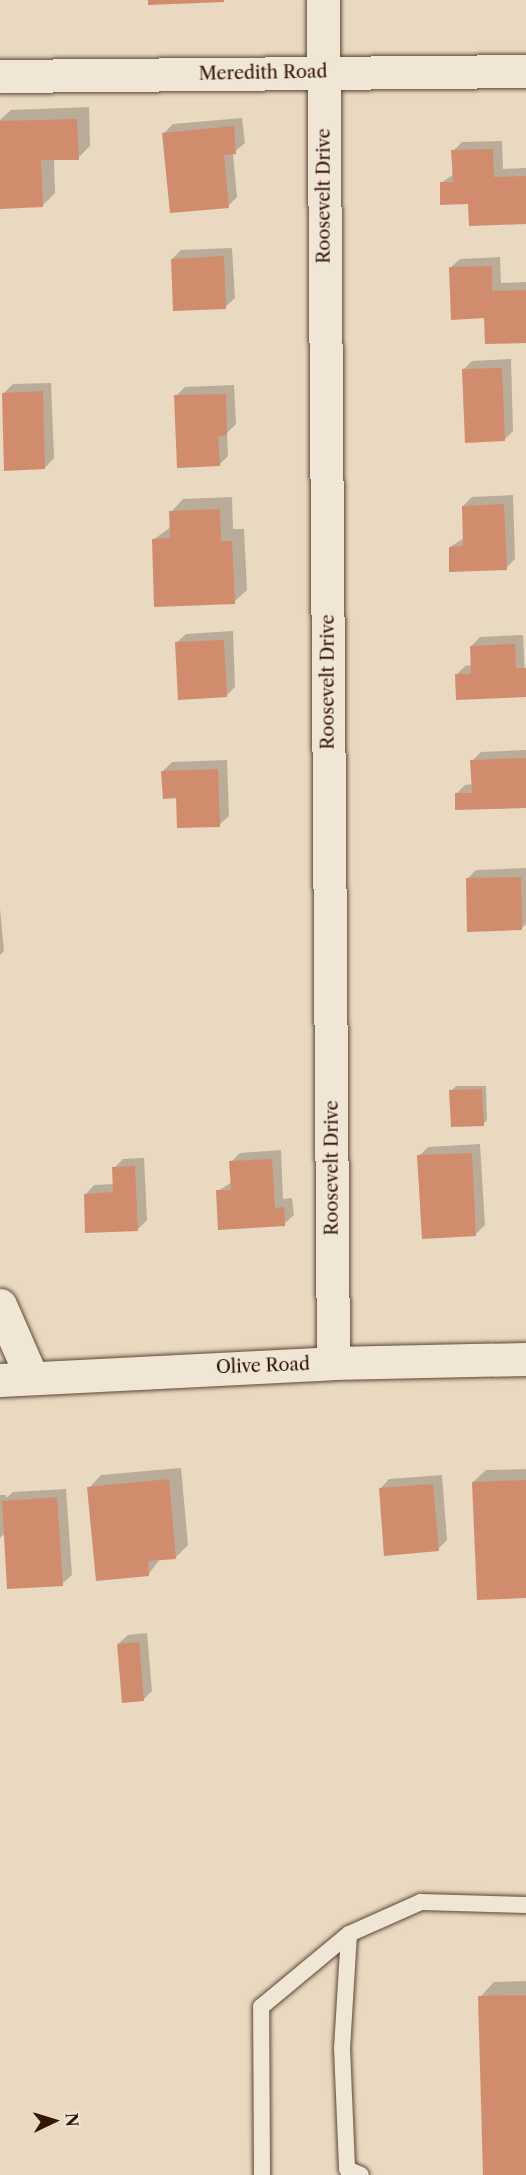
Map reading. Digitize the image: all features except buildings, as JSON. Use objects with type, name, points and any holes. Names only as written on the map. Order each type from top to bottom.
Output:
[{"type":"street","name":"Roosevelt Drive","points":[[323,0],[333,1363]]},
{"type":"street","name":"Meredith Road","points":[[0,76],[526,71]]},
{"type":"street","points":[[0,1305],[16,1378]]},
{"type":"street","name":"Olive Road","points":[[16,1378],[333,1363],[526,1359]]},
{"type":"lane","points":[[262,2175],[261,2007],[349,1934],[421,1902],[526,1905]]},
{"type":"lane","points":[[349,1934],[342,2048],[346,2169],[361,2175]]}]
